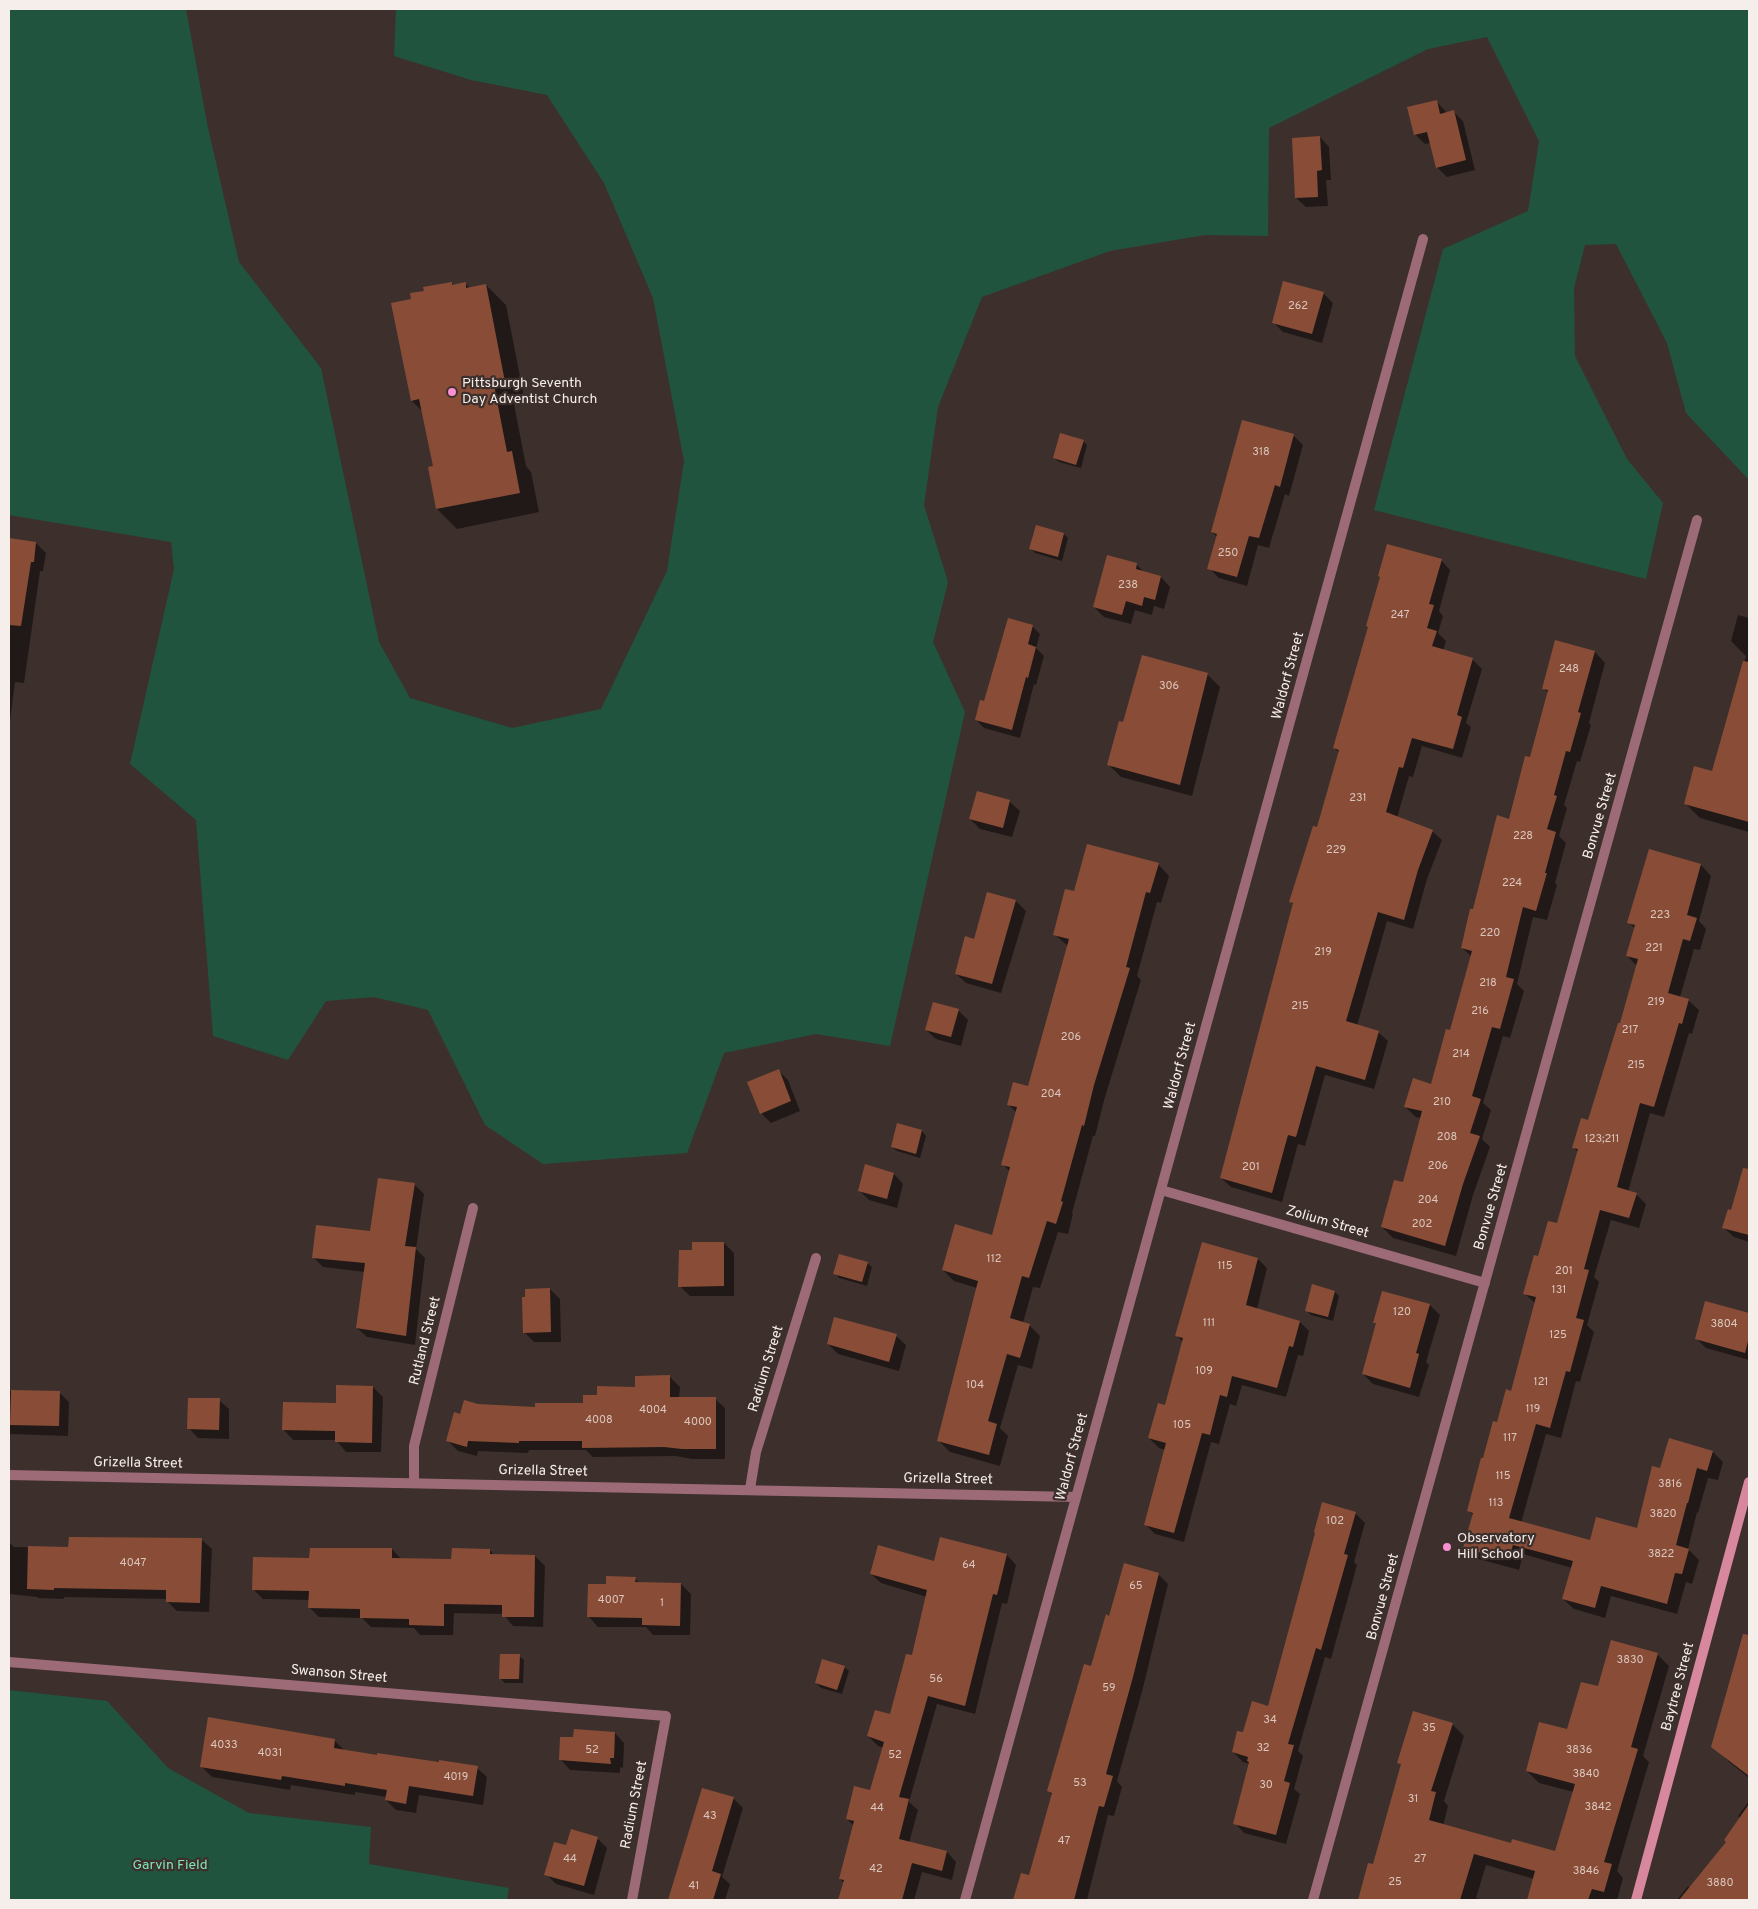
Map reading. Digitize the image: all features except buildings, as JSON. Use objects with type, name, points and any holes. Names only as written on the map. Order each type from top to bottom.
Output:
[{"type":"street","name":"Waldorf Street","points":[[965,1900],[1423,239]]},
{"type":"street","name":"Bonvue Street","points":[[1313,1900],[1697,520]]},
{"type":"street","name":"Zolium Street","points":[[1161,1190],[1485,1283]]},
{"type":"street","name":"Rutland Street","points":[[414,1483],[414,1446],[473,1208]]},
{"type":"street","name":"Radium Street","points":[[750,1490],[756,1452],[816,1258]]},
{"type":"street","name":"Grizella Street","points":[[9,1475],[1076,1497]]},
{"type":"street","name":"Baytree Street","points":[[1636,1900],[1749,1482]]},
{"type":"street","name":"Swanson Street","points":[[9,1662],[666,1716]]},
{"type":"street","name":"Radium Street","points":[[632,1900],[666,1716]]},
{"type":"green space","points":[[9,9],[186,9],[208,128],[239,262],[321,368],[379,642],[410,698],[512,728],[601,709],[667,571],[684,461],[653,298],[604,183],[547,95],[471,80],[394,56],[396,9],[1749,9],[1749,480],[1686,413],[1667,343],[1616,244],[1585,245],[1574,288],[1575,356],[1627,459],[1663,503],[1646,579],[1374,510],[1443,249],[1528,211],[1539,141],[1487,37],[1428,49],[1269,128],[1268,236],[1205,235],[1110,251],[982,297],[938,407],[924,505],[948,582],[933,642],[965,712],[890,1046],[816,1034],[724,1053],[687,1153],[543,1164],[485,1125],[428,1010],[374,997],[326,1001],[288,1060],[213,1036],[196,820],[130,764],[174,569],[171,542],[9,515]]},
{"type":"green space","name":"Garvin Field","points":[[9,1690],[107,1701],[168,1768],[249,1813],[371,1827],[369,1864],[509,1888],[507,1900],[9,1900]]},
{"type":"place","name":"Pittsburgh Seventh Day Adventist Church","points":[[452,392]]},
{"type":"place","name":"Observatory Hill School","points":[[1447,1547]]}]
